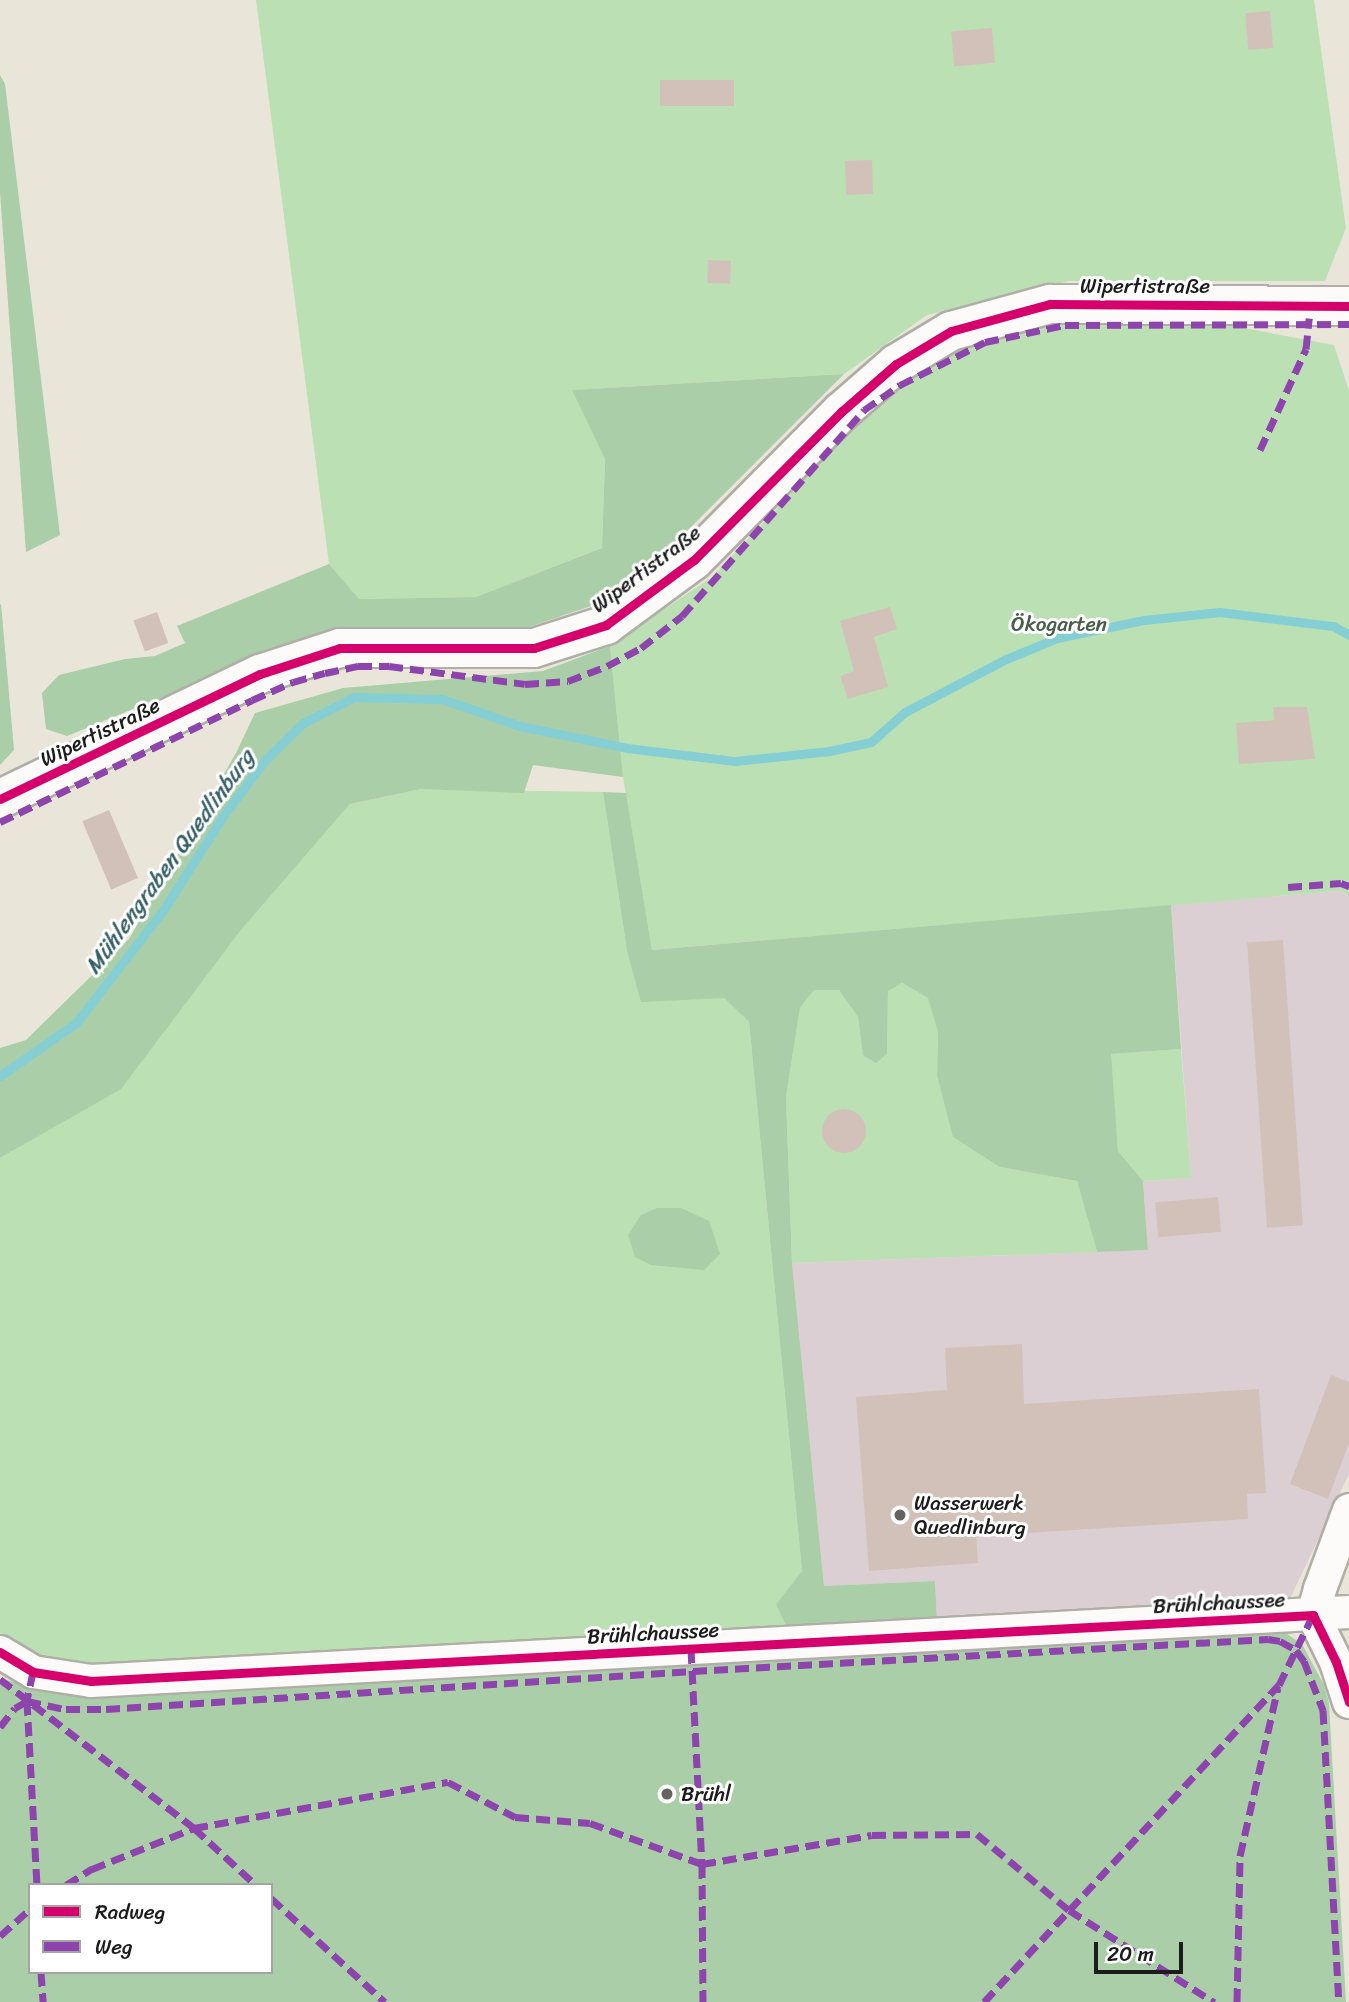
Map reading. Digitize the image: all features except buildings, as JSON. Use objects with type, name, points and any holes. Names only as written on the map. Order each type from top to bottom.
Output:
[{"type":"street","name":"Wipertistraße","points":[[0,799],[260,674],[340,648],[534,648],[606,625],[694,560],[841,412],[887,372],[951,331],[1050,304],[1349,306]]},
{"type":"street","points":[[1349,1510],[1320,1588],[1313,1615],[1336,1662],[1349,1702]]},
{"type":"street","name":"Brühlchaussee","points":[[0,1653],[33,1672],[90,1681],[1349,1612]]},
{"type":"shaded area","points":[[1338,891],[1349,894],[1349,1474],[1287,1605],[937,1619],[935,1581],[824,1586],[792,1263],[1148,1250],[1143,1181],[1191,1178],[1171,905]]},
{"type":"green space","points":[[256,0],[1314,0],[1346,228],[1325,281],[1069,281],[927,315],[844,374],[573,390],[605,459],[602,548],[476,597],[359,599],[329,564]]},
{"type":"green space","points":[[0,75],[5,84],[60,535],[26,552],[0,192]]},
{"type":"green space","name":"Ökogarten","points":[[1170,314],[1334,345],[1349,391],[1349,894],[1338,891],[652,950],[623,777],[610,646],[712,577],[807,477],[842,431],[895,382],[954,344],[1035,322]]},
{"type":"green space","points":[[844,374],[686,532],[642,572],[597,604],[526,628],[417,634],[250,661],[67,736],[46,729],[42,693],[59,675],[125,659],[155,656],[185,643],[177,626],[329,564],[359,599],[476,597],[602,548],[605,459],[572,390]]},
{"type":"green space","points":[[0,605],[14,750],[0,765]]},
{"type":"green space","points":[[610,646],[623,777],[533,765],[524,793],[421,789],[350,804],[241,930],[121,1089],[0,1158],[0,1048],[26,1040],[129,939],[236,753],[255,713],[343,688],[543,671]]},
{"type":"green space","points":[[421,789],[603,792],[627,951],[724,998],[749,1022],[802,1571],[776,1604],[786,1626],[588,1643],[84,1670],[52,1663],[25,1650],[0,1633],[0,1158],[121,1088],[241,930],[350,804]]},
{"type":"green space","points":[[603,792],[626,793],[652,950],[1171,905],[1181,1049],[1111,1054],[1118,1151],[1143,1181],[1148,1250],[1097,1252],[1077,1181],[1000,1167],[953,1137],[937,1075],[938,1032],[928,998],[902,983],[888,991],[887,1054],[876,1063],[863,1055],[858,1017],[839,990],[814,990],[800,1008],[786,1097],[792,1263],[824,1586],[935,1581],[937,1619],[786,1626],[776,1604],[802,1571],[749,1022],[724,998],[641,1002],[627,951]]},
{"type":"green space","points":[[901,983],[929,998],[938,1032],[937,1075],[1000,1167],[1077,1181],[1097,1252],[792,1263],[786,1097],[800,1008],[814,990],[839,990],[858,1017],[863,1054],[887,1054],[888,991]]},
{"type":"green space","points":[[1181,1049],[1191,1178],[1143,1181],[1118,1151],[1110,1054]]},
{"type":"green space","points":[[657,1208],[681,1208],[709,1221],[720,1254],[704,1270],[651,1265],[635,1257],[628,1235],[641,1215]]},
{"type":"green space","name":"Brühl","points":[[1273,1629],[1284,1632],[1302,1644],[1324,1685],[1329,1703],[1346,2002],[0,2002],[0,1682],[3,1679],[39,1689],[91,1693]]},
{"type":"waterway","name":"Mühlengraben Quedlinburg","points":[[0,1076],[76,1023],[164,909],[223,816],[265,760],[303,723],[354,697],[442,699],[520,726],[627,748],[735,761],[829,751],[871,742],[905,712],[1006,659],[1057,638],[1144,620],[1220,612],[1333,626],[1349,635]]},
{"type":"marked path","points":[[1260,450],[1306,349],[1309,318]]},
{"type":"marked path","points":[[0,822],[252,700],[293,682],[325,673],[358,666],[389,666],[525,684],[568,681],[607,666],[641,648],[682,616],[864,410],[900,385],[985,342],[1065,325],[1349,324]]},
{"type":"marked path","points":[[1288,887],[1341,883],[1349,886]]},
{"type":"marked path","points":[[984,2002],[1279,1685],[1313,1615]]},
{"type":"marked path","points":[[0,1727],[15,1708],[27,1701],[66,1709],[106,1709],[693,1671],[1268,1639],[1280,1641],[1296,1650],[1304,1661],[1323,1710],[1339,2002]]},
{"type":"marked path","points":[[691,1649],[702,1864],[703,2002]]},
{"type":"marked path","points":[[33,1672],[27,1701],[37,1883]]},
{"type":"marked path","points":[[0,1679],[194,1828],[254,1883]]},
{"type":"marked path","points":[[1237,2002],[1240,1856],[1278,1688]]},
{"type":"marked path","points":[[69,1883],[92,1869],[194,1828],[448,1782],[515,1817],[590,1823],[702,1864],[872,1835],[977,1834],[1069,1910],[1214,2002]]},
{"type":"marked path","points":[[273,1900],[385,2002]]},
{"type":"marked path","points":[[0,1936],[28,1911]]},
{"type":"marked path","points":[[41,1974],[43,2002]]},
{"type":"cycle path","points":[[0,799],[260,674],[340,648],[534,648],[606,625],[694,560],[841,412],[896,364],[951,331],[1050,304],[1349,306]]},
{"type":"cycle path","points":[[0,1652],[33,1672],[91,1681],[1313,1615],[1336,1662],[1349,1702]]},
{"type":"place","name":"Wasserwerk Quedlinburg","points":[[900,1515]]},
{"type":"place","name":"Brühl","points":[[667,1794]]}]
